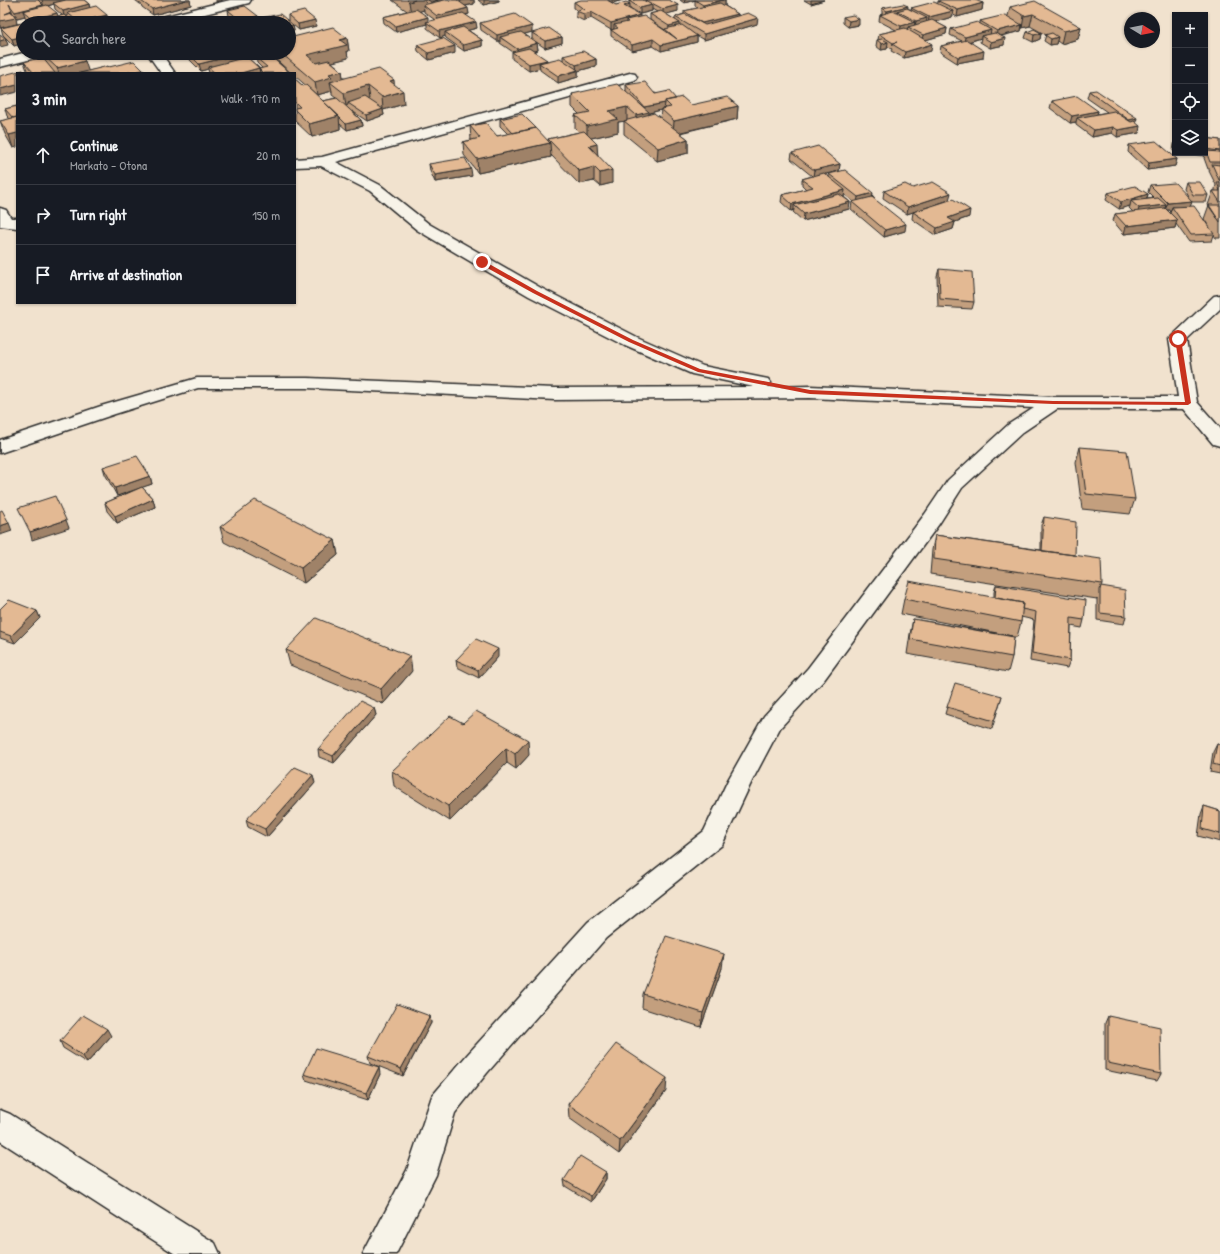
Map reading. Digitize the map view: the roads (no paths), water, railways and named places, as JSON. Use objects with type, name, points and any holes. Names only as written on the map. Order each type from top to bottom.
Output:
[{"type":"street","points":[[181,16],[244,0]]},
{"type":"street","points":[[0,63],[16,59]]},
{"type":"street","points":[[159,60],[167,72]]},
{"type":"street","points":[[296,163],[323,161],[630,76]]},
{"type":"street","points":[[323,161],[375,188],[423,227],[482,262],[535,292],[631,341],[698,370],[810,392]]},
{"type":"street","points":[[0,213],[6,223],[16,223]]},
{"type":"street","points":[[1220,300],[1178,339],[1188,403],[1220,440]]},
{"type":"street","points":[[0,447],[108,410],[197,383],[308,384],[555,394],[810,392],[1053,403],[1188,403]]},
{"type":"street","points":[[379,1254],[420,1176],[442,1106],[477,1064],[597,930],[713,838],[740,780],[772,722],[816,674],[932,519],[955,484],[1016,428],[1053,403]]},
{"type":"street","points":[[0,1124],[204,1254]]}]
